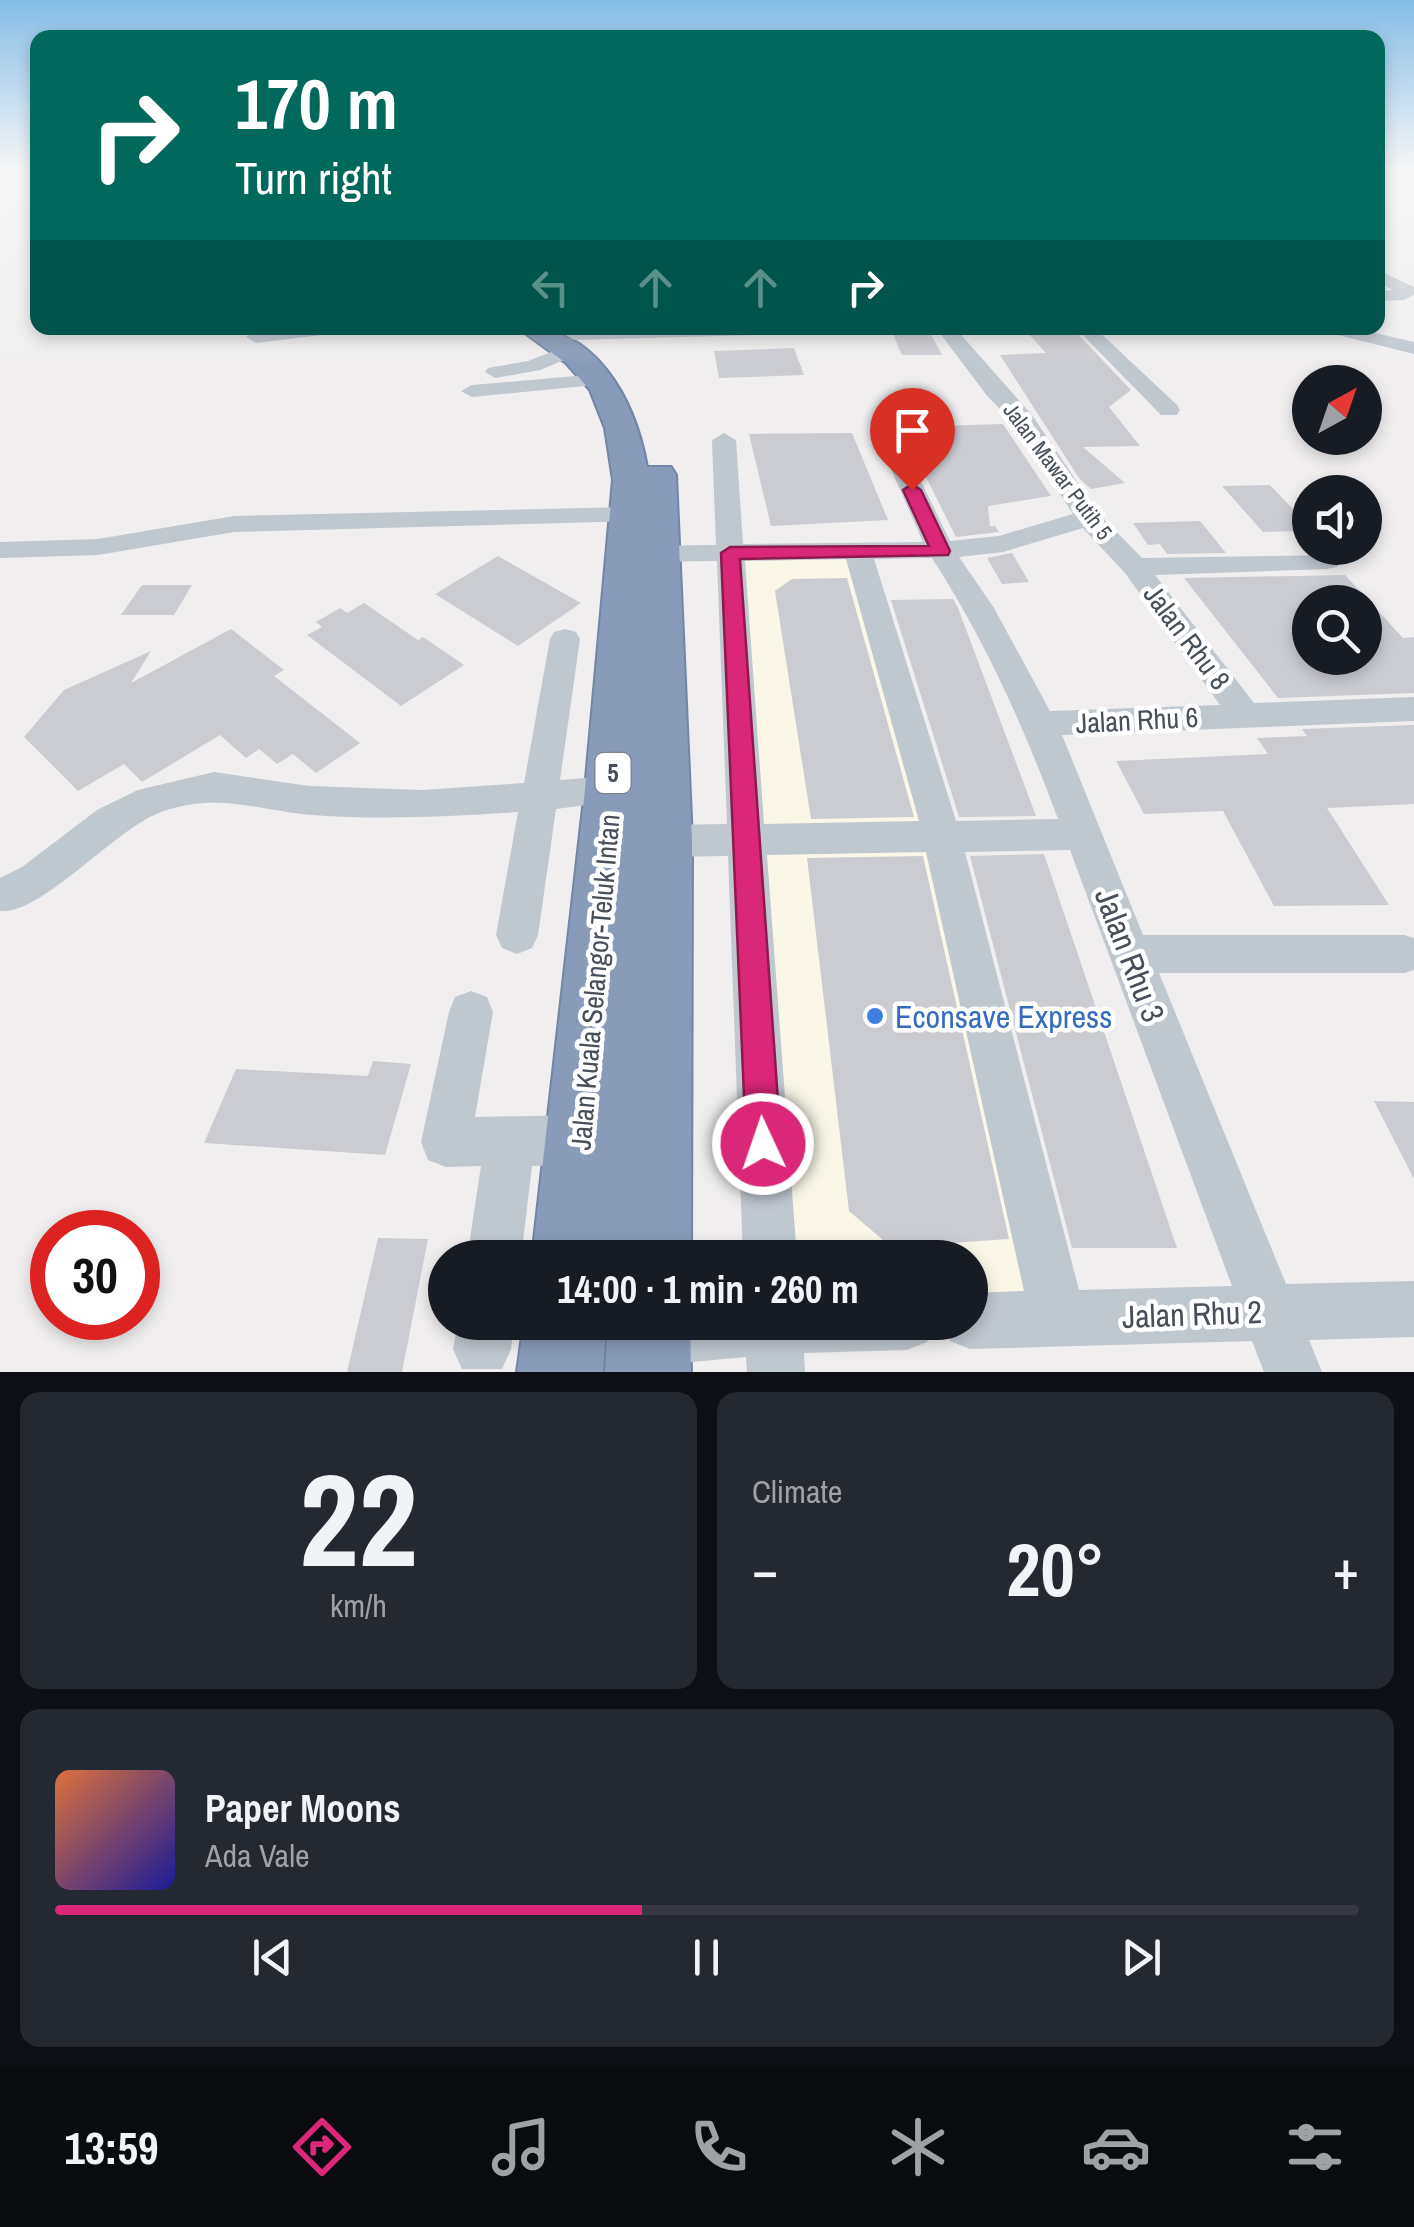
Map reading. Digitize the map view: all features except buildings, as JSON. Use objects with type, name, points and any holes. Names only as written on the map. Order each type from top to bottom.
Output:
[{"type":"highway","name":"Jalan Kuala Selangor-Teluk Intan","points":[[577,340],[625,428],[639,541],[664,841],[652,1240]]},
{"type":"highway","name":"Jalan Kuala Selangor-Teluk Intan","points":[[573,1240],[612,790],[639,541]]},
{"type":"highway","points":[[560,1372],[563,1340]]},
{"type":"street","points":[[1385,258],[1402,266]]},
{"type":"street","points":[[1385,278],[1408,290],[1385,295]]},
{"type":"street","points":[[1385,314],[1414,313]]},
{"type":"street","points":[[256,337],[272,335]]},
{"type":"street","points":[[577,340],[533,366],[474,383],[577,340],[650,335]]},
{"type":"street","name":"Jalan Mawar Putih 5","points":[[950,335],[1024,420],[1088,518],[1135,567]]},
{"type":"street","points":[[1092,335],[1168,410]]},
{"type":"street","points":[[1361,335],[1414,348]]},
{"type":"street","name":"Jalan Rhu 3","points":[[884,428],[941,551],[978,608],[1040,724],[1294,1372]]},
{"type":"street","points":[[724,440],[769,1240]]},
{"type":"street","points":[[0,550],[98,547],[234,524],[639,541],[730,553],[941,551],[1003,544],[1088,518]]},
{"type":"street","points":[[858,552],[942,837],[1058,1318]]},
{"type":"street","name":"Jalan Rhu 8","points":[[1135,567],[1292,562]]},
{"type":"street","name":"Jalan Rhu 8","points":[[1135,567],[1245,715]]},
{"type":"street","points":[[517,935],[565,640]]},
{"type":"street","name":"Jalan Rhu 6","points":[[1040,724],[1414,709]]},
{"type":"street","points":[[5,895],[36,879],[110,821],[151,800],[214,786],[309,800],[422,805],[612,790]]},
{"type":"street","points":[[664,841],[1083,834]]},
{"type":"street","points":[[1130,954],[1404,954]]},
{"type":"street","points":[[472,1012],[446,1142],[581,1140]]},
{"type":"street","points":[[496,1240],[510,1142]]},
{"type":"street","name":"Jalan Rhu 2","points":[[988,1320],[1414,1309]]},
{"type":"shaded area","points":[[743,560],[858,560],[921,832],[763,833]]},
{"type":"shaded area","points":[[933,843],[1039,1294],[988,1296],[988,1240],[791,1240],[763,848]]},
{"type":"place","name":"Econsave Express","points":[[875,1016]]},
{"type":"route","points":[[763,1144],[730,553],[941,551],[912,490]]}]
